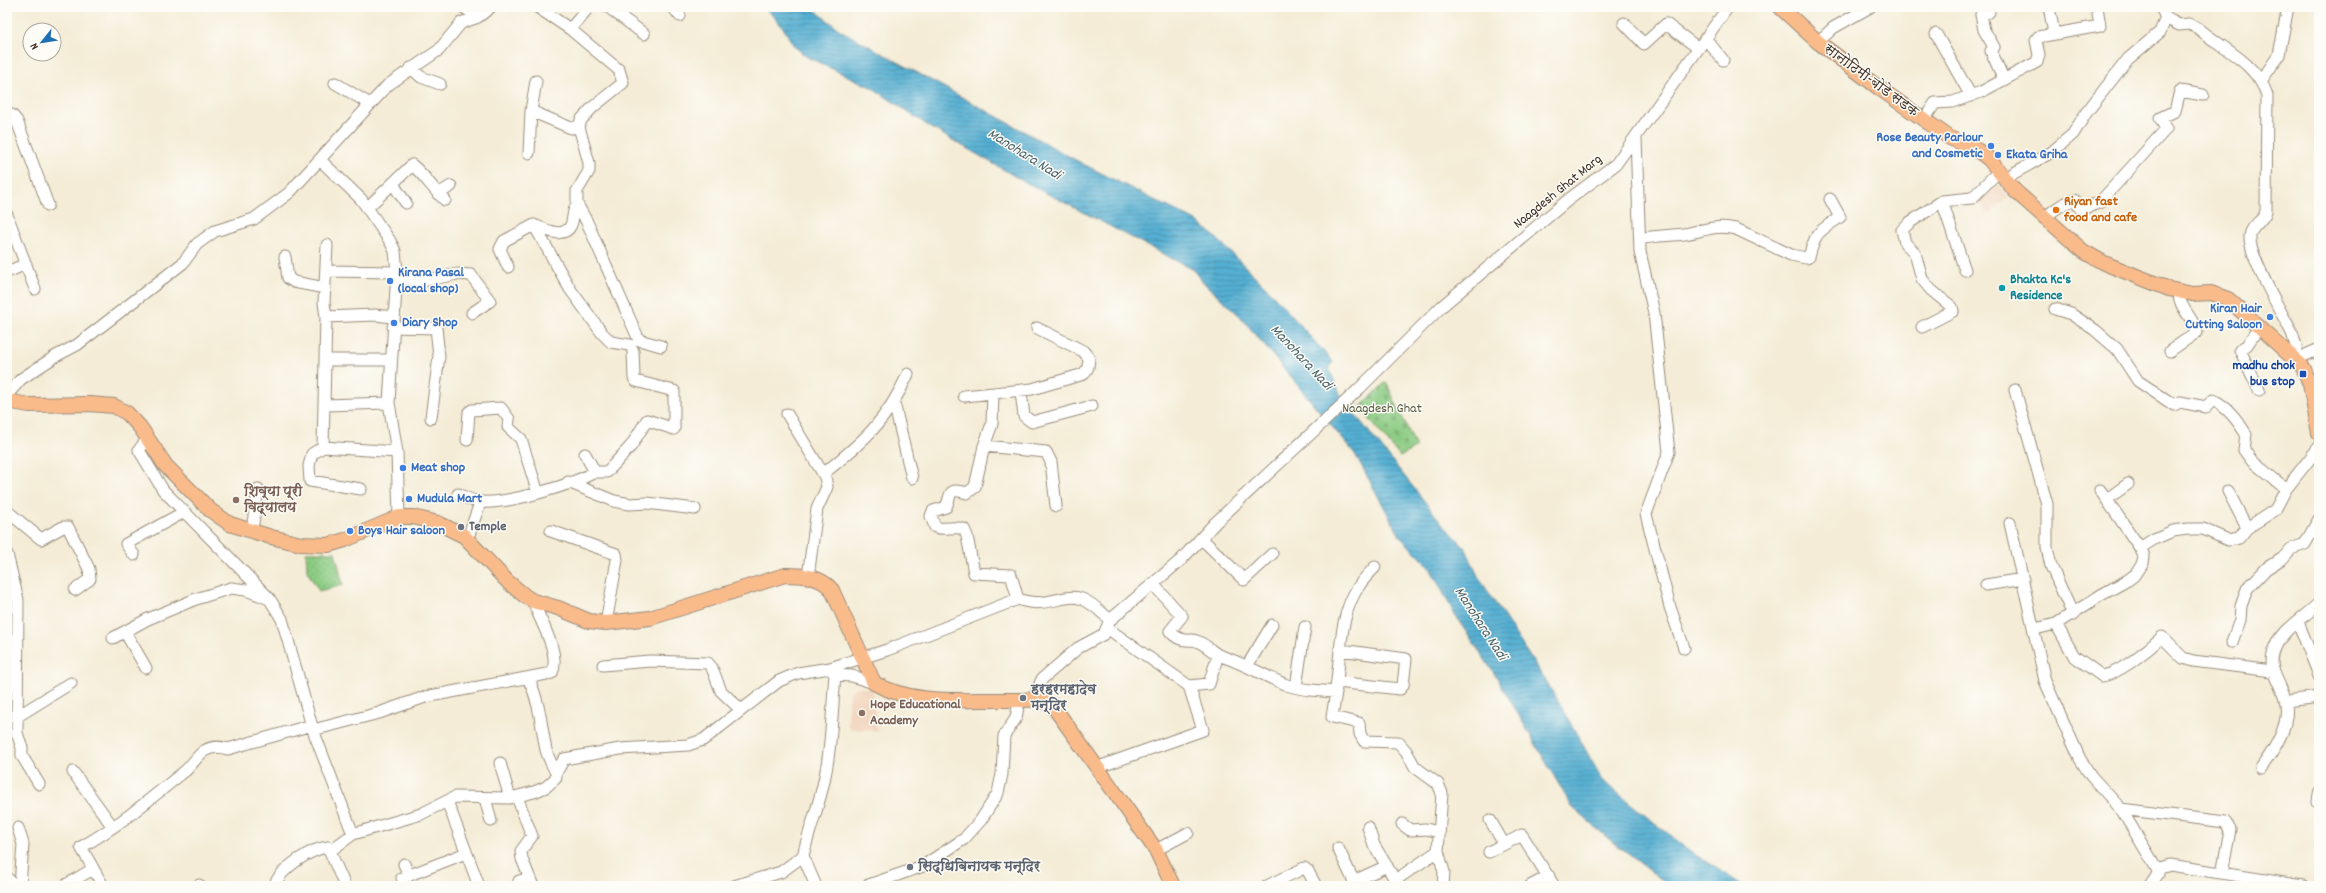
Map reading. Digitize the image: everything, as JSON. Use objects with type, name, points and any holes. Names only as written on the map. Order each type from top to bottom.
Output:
[{"type":"main road","name":"सानोठिमी-बोडे सडक","points":[[1780,7],[1818,42],[1924,120],[1950,138],[1977,150],[1989,159],[2002,175],[2045,218],[2083,251],[2104,263],[2179,292],[2219,295],[2228,299],[2297,359],[2314,383],[2319,433]]},
{"type":"main road","points":[[7,401],[29,405],[89,404],[114,406],[127,414],[140,427],[146,439],[166,466],[210,510],[230,524],[301,544],[328,545],[345,540],[399,517],[413,517],[438,523],[454,529],[467,540],[508,582],[533,601],[558,608],[589,621],[606,623],[650,618],[696,605],[775,577],[796,575],[820,580],[832,590],[874,683],[888,691],[915,698],[1019,701],[1038,698],[1053,706],[1156,850],[1173,886]]},
{"type":"street","points":[[464,7],[478,17]]},
{"type":"street","points":[[7,395],[22,380],[56,356],[77,345],[183,263],[197,244],[215,231],[254,219],[272,206],[289,192],[320,160],[388,85],[439,50],[461,23],[478,17],[491,7]]},
{"type":"street","points":[[458,494],[480,503],[538,493],[568,482],[581,480],[595,472],[607,472],[619,460],[647,420],[674,429],[674,391],[636,381],[634,378],[634,343],[587,222],[577,204],[577,191],[590,171],[579,127],[581,120],[593,107],[623,83],[619,70],[570,29],[536,7]]},
{"type":"street","points":[[570,29],[588,7]]},
{"type":"street","points":[[608,7],[644,34]]},
{"type":"street","points":[[673,7],[680,16]]},
{"type":"street","name":"Naagdesh Ghat Marg","points":[[1038,698],[1037,691],[1042,679],[1078,648],[1104,634],[1109,624],[1181,560],[1201,538],[1360,388],[1376,372],[1386,359],[1441,307],[1568,200],[1607,173],[1624,155],[1728,7]]},
{"type":"street","points":[[1818,42],[1833,28],[1870,7]]},
{"type":"street","points":[[2049,7],[2054,33]]},
{"type":"street","points":[[1924,120],[1935,103],[1954,102],[1970,96],[2037,62],[2039,59],[2037,38],[2054,33],[2100,26],[2098,7]]},
{"type":"street","points":[[2161,7],[2166,18],[2179,25],[2189,24],[2198,28],[2249,67],[2261,81],[2267,95],[2266,211],[2265,217],[2253,228],[2250,241],[2252,252],[2292,333],[2296,346],[2297,359],[2319,350]]},
{"type":"street","points":[[2261,81],[2279,55],[2288,7]]},
{"type":"street","points":[[1989,12],[1981,15],[1984,30],[1994,47],[1991,51],[2004,80]]},
{"type":"street","points":[[1922,327],[1953,311],[1952,307],[1930,290],[1922,279],[1915,253],[1905,243],[1902,230],[1909,223],[1942,201],[1972,198],[2002,175],[2052,152],[2073,134],[2086,113],[2128,59],[2160,32],[2166,18]]},
{"type":"street","points":[[1624,23],[1644,44],[1666,24],[1698,48]]},
{"type":"street","points":[[1936,34],[1970,96]]},
{"type":"street","points":[[1705,38],[1723,60]]},
{"type":"street","points":[[411,68],[421,77],[440,84]]},
{"type":"street","points":[[529,153],[531,111],[536,81]]},
{"type":"street","points":[[335,83],[370,104]]},
{"type":"street","points":[[2045,218],[2052,210],[2074,200],[2081,209],[2099,203],[2166,129],[2160,118],[2175,111],[2180,91],[2203,95]]},
{"type":"street","points":[[531,111],[571,128],[579,127]]},
{"type":"street","points":[[7,116],[14,116],[17,121],[48,205]]},
{"type":"street","points":[[1636,138],[1640,252],[1654,313],[1669,452],[1646,514],[1670,607],[1684,648]]},
{"type":"street","points":[[320,160],[361,199],[393,246],[397,259],[389,403],[398,452],[399,517]]},
{"type":"street","points":[[367,208],[412,165],[420,171],[441,197],[451,186]]},
{"type":"street","points":[[393,184],[406,203]]},
{"type":"street","points":[[1640,239],[1655,235],[1684,234],[1708,227],[1727,227],[1736,229],[1791,255],[1806,258],[1809,257],[1813,242],[1820,229],[1840,217],[1830,199]]},
{"type":"street","points":[[1942,201],[1965,270]]},
{"type":"street","points":[[534,225],[555,233],[565,231],[571,225],[573,210],[577,204]]},
{"type":"street","points":[[8,219],[35,288]]},
{"type":"street","points":[[508,267],[500,249],[504,242],[534,225]]},
{"type":"street","points":[[534,225],[565,282],[602,333],[611,342],[661,346]]},
{"type":"street","points":[[324,447],[325,288],[327,245]]},
{"type":"street","points":[[285,257],[288,278],[294,282],[325,288]]},
{"type":"street","points":[[7,272],[26,264]]},
{"type":"street","points":[[326,271],[396,275],[422,281],[456,274],[471,275],[490,301],[472,313]]},
{"type":"street","points":[[2170,351],[2197,332],[2192,319],[2178,299],[2179,292]]},
{"type":"street","points":[[2055,308],[2071,314],[2095,330],[2117,349],[2138,381],[2174,405],[2180,402],[2206,407],[2213,400],[2223,406],[2236,418],[2246,434],[2244,450],[2252,461],[2286,489]]},
{"type":"street","points":[[326,317],[375,315],[393,322],[436,328],[439,364],[431,418]]},
{"type":"street","points":[[2259,327],[2247,344],[2240,350],[2259,390]]},
{"type":"street","points":[[964,396],[1021,392],[1084,374],[1088,367],[1089,358],[1083,351],[1037,328]]},
{"type":"street","points":[[325,360],[391,360]]},
{"type":"street","points":[[823,474],[851,452],[880,422],[894,403],[908,374]]},
{"type":"street","points":[[2015,390],[2047,504],[2047,548],[2051,566],[2073,615]]},
{"type":"street","points":[[1021,392],[1024,416],[1032,422],[1092,406]]},
{"type":"street","points":[[993,395],[992,424],[984,446],[975,487],[967,492],[957,490],[949,494],[946,507],[933,511],[932,522],[939,529],[958,526],[964,529],[967,536],[974,573],[1011,575],[1018,599]]},
{"type":"street","points":[[325,405],[389,403]]},
{"type":"street","points":[[894,403],[912,478]]},
{"type":"street","points":[[467,440],[469,412],[472,410],[501,408],[509,419],[508,428],[521,439],[538,493]]},
{"type":"street","points":[[787,414],[823,474],[827,487],[817,509],[808,577]]},
{"type":"street","points":[[146,439],[139,450],[163,490],[269,598],[282,620],[313,728],[353,834]]},
{"type":"street","points":[[984,446],[1046,452],[1051,462],[1056,506]]},
{"type":"street","points":[[361,490],[310,481],[309,466],[312,454],[324,447],[398,452]]},
{"type":"street","points":[[2140,548],[2154,539],[2173,531],[2203,529],[2228,540],[2239,538],[2248,528],[2275,510],[2286,489],[2319,447]]},
{"type":"street","points":[[585,454],[595,472]]},
{"type":"street","points":[[568,482],[614,500],[630,504],[647,503],[695,509]]},
{"type":"street","points":[[2107,500],[2128,484]]},
{"type":"street","points":[[252,530],[258,489]]},
{"type":"street","points":[[2035,630],[2056,624],[2073,615],[2136,574],[2143,563],[2144,556],[2140,548],[2100,490]]},
{"type":"street","points":[[2228,491],[2248,528]]},
{"type":"street","points":[[467,540],[480,503]]},
{"type":"street","points":[[7,511],[41,539],[63,527],[68,527],[89,570],[90,579],[75,590]]},
{"type":"street","points":[[134,555],[126,544],[184,512]]},
{"type":"street","points":[[2232,642],[2240,620],[2241,606],[2247,589],[2266,569],[2283,558],[2291,549],[2305,544],[2319,519]]},
{"type":"street","points":[[2010,523],[2035,630],[2045,681],[2080,759],[2091,776],[2121,809],[2157,869],[2158,874],[2150,886]]},
{"type":"street","points":[[552,531],[616,554],[617,560],[606,623]]},
{"type":"street","points":[[1201,538],[1244,580],[1272,554]]},
{"type":"street","points":[[7,554],[18,600],[17,733],[22,748],[22,756],[39,784]]},
{"type":"street","points":[[1375,567],[1358,586],[1349,607],[1342,632],[1332,717],[1359,723],[1360,734],[1364,740],[1398,742],[1406,751],[1415,768],[1438,784],[1442,793],[1438,852],[1444,872],[1443,886]]},
{"type":"street","points":[[1986,585],[2023,579]]},
{"type":"street","points":[[1153,584],[1182,616],[1170,631],[1172,634],[1183,641],[1193,640],[1218,655],[1247,666],[1285,684],[1296,687],[1400,690],[1403,686],[1406,659],[1341,650]]},
{"type":"street","points":[[113,638],[148,619],[196,599],[231,588],[246,590],[269,598]]},
{"type":"street","points":[[832,672],[862,657],[887,650],[1018,599],[1037,604],[1073,597],[1082,599],[1109,624],[1189,686],[1203,730],[1096,768]]},
{"type":"street","points":[[103,886],[81,847],[113,827],[165,788],[191,766],[202,752],[211,748],[220,747],[228,749],[379,713],[425,697],[482,685],[552,673],[555,667],[555,654],[533,601]]},
{"type":"street","points":[[2262,768],[2277,744],[2286,716],[2286,701],[2272,671],[2271,663],[2275,647],[2284,633],[2319,603]]},
{"type":"street","points":[[2298,622],[2319,675]]},
{"type":"street","points":[[2056,624],[2074,656],[2102,676],[2118,670],[2148,649],[2162,637],[2183,658],[2193,661],[2272,671]]},
{"type":"street","points":[[1247,666],[1272,625]]},
{"type":"street","points":[[1296,687],[1305,627]]},
{"type":"street","points":[[125,632],[146,668]]},
{"type":"street","points":[[1189,686],[1209,684],[1218,655]]},
{"type":"street","points":[[603,665],[650,661],[708,663],[712,668],[721,690],[741,710]]},
{"type":"street","points":[[816,886],[803,856],[809,827],[821,796],[826,775],[832,672]]},
{"type":"street","points":[[330,851],[353,834],[421,814],[459,795],[470,798],[514,798],[546,787],[556,778],[556,773],[564,759],[620,749],[670,747],[703,740],[779,681],[798,673],[832,672],[874,683]]},
{"type":"street","points":[[528,678],[534,691],[542,720],[546,751],[556,773]]},
{"type":"street","points":[[18,716],[71,682]]},
{"type":"street","points":[[2286,701],[2319,697]]},
{"type":"street","points":[[866,886],[923,866],[964,839],[982,820],[998,793],[1002,774],[1004,736],[1016,718],[1019,701]]},
{"type":"street","points":[[500,763],[514,798],[532,836],[521,851],[522,859],[532,882],[519,881]]},
{"type":"street","points":[[73,772],[113,827]]},
{"type":"street","points":[[485,798],[486,815]]},
{"type":"street","points":[[447,801],[478,885]]},
{"type":"street","points":[[2121,809],[2226,822],[2230,830],[2222,873]]},
{"type":"street","points":[[1490,820],[1504,844]]},
{"type":"street","points":[[1402,824],[1410,830],[1426,829],[1439,832]]},
{"type":"street","points":[[1368,827],[1374,845],[1394,878],[1400,878],[1438,852]]},
{"type":"street","points":[[18,828],[23,844],[20,886]]},
{"type":"street","points":[[1156,850],[1188,833]]},
{"type":"street","points":[[1489,852],[1522,835],[1552,881],[1530,886]]},
{"type":"street","points":[[274,886],[282,874],[319,848],[328,848],[345,886]]},
{"type":"street","points":[[1338,848],[1355,883],[1386,866]]},
{"type":"street","points":[[404,864],[406,877],[466,853]]},
{"type":"street","points":[[734,886],[781,872],[803,856]]},
{"type":"street","points":[[2157,869],[2170,865],[2303,886]]},
{"type":"street","points":[[1267,886],[1304,868],[1308,871],[1316,886]]},
{"type":"street","points":[[64,886],[93,869]]},
{"type":"street","points":[[7,878],[16,886]]},
{"type":"shaded area","points":[[1999,185],[2009,197],[1988,214],[1978,201]]},
{"type":"shaded area","name":"Hope Educational Academy","points":[[856,687],[872,689],[877,731],[848,728],[849,693]]},
{"type":"green space","name":"Naagdesh Ghat","points":[[1386,382],[1416,447],[1400,457],[1360,407]]},
{"type":"green space","points":[[306,552],[335,552],[343,585],[319,591],[307,571]]},
{"type":"water","name":"Manohara Nadi","points":[[765,7],[811,7],[840,30],[1083,164],[1196,221],[1210,232],[1266,287],[1333,362],[1329,369],[1342,398],[1441,522],[1465,547],[1478,576],[1557,699],[1602,779],[1694,854],[1744,886],[1670,886],[1611,841],[1572,807],[1496,676],[1456,617],[1429,566],[1401,538],[1355,454],[1239,315],[1205,284],[1194,270],[1023,181],[930,127],[873,88],[807,57],[794,46],[782,26]]},
{"type":"place","name":"Rose Beauty Parlour and Cosmetic","points":[[1991,146]]},
{"type":"place","name":"Ekata Griha","points":[[1998,155]]},
{"type":"place","name":"Riyan fast food and cafe","points":[[2056,210]]},
{"type":"place","name":"Kirana Pasal (local shop)","points":[[390,281]]},
{"type":"place","name":"Bhakta Kc's Residence","points":[[2002,288]]},
{"type":"place","name":"Kiran Hair Cutting Saloon","points":[[2270,317]]},
{"type":"place","name":"Diary Shop","points":[[394,323]]},
{"type":"place","name":"madhu chok bus stop","points":[[2303,374]]},
{"type":"place","name":"Meat shop","points":[[403,468]]},
{"type":"place","name":"Mudula Mart","points":[[409,499]]},
{"type":"place","name":"शिव्या प्री विद्यालय","points":[[236,500]]},
{"type":"place","name":"Temple","points":[[461,527]]},
{"type":"place","name":"Boys Hair saloon","points":[[350,531]]},
{"type":"place","name":"हरहरमहादेव मन्दिर","points":[[1023,698]]},
{"type":"place","name":"Hope Educational Academy","points":[[862,713]]},
{"type":"place","name":"सिद्धिबिनायक मन्दिर","points":[[910,867]]}]
